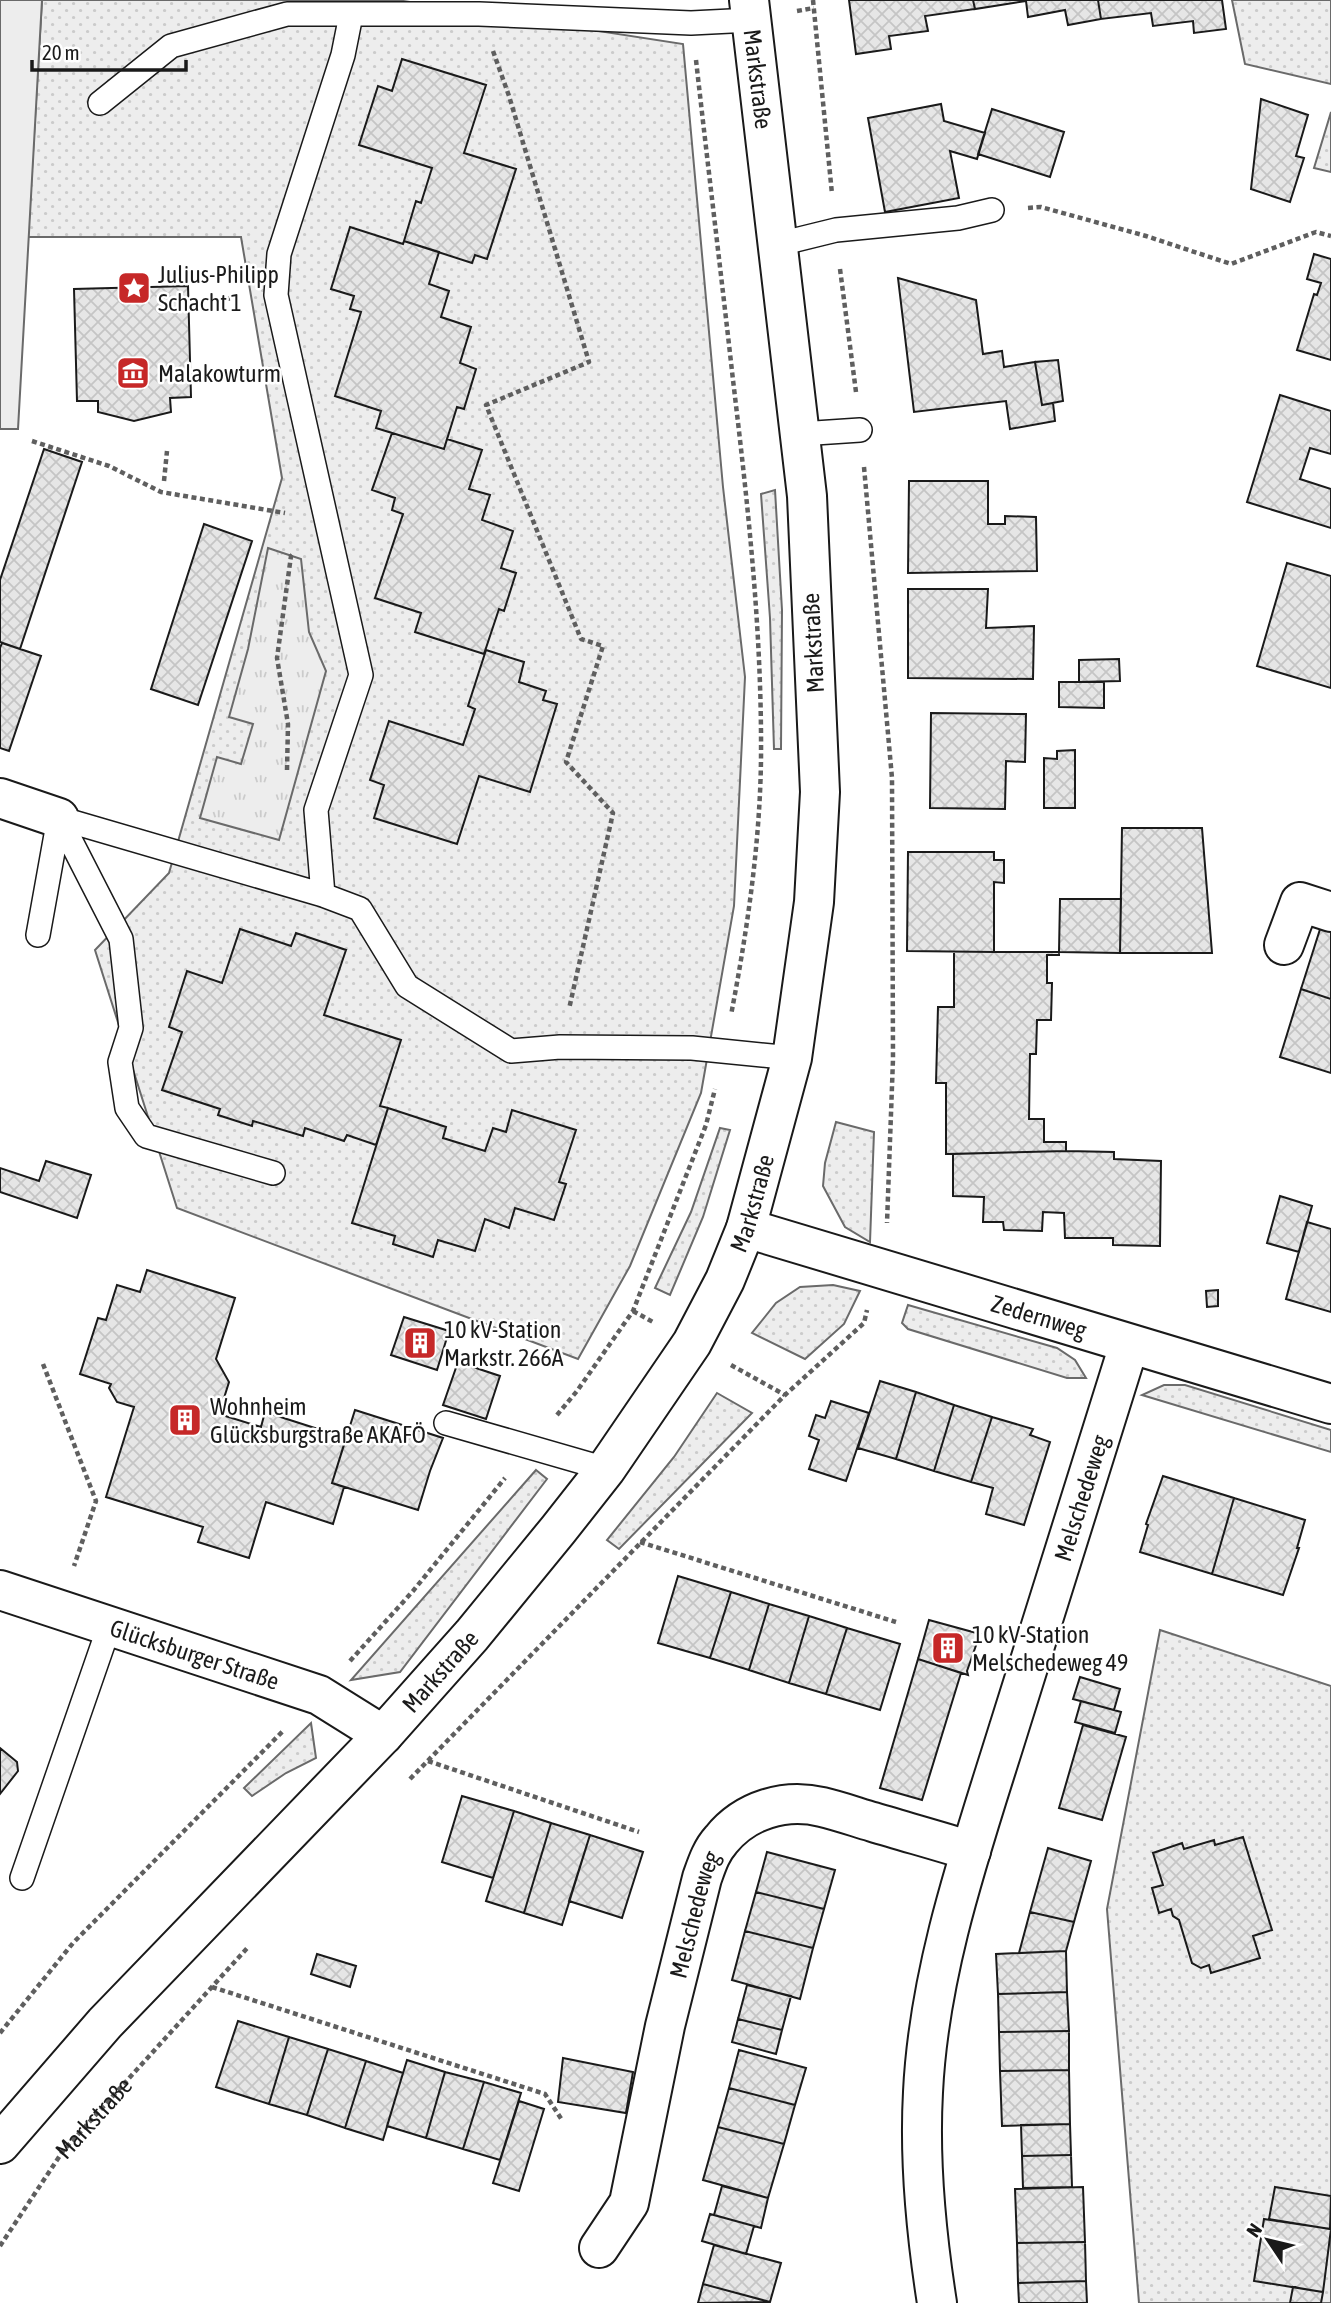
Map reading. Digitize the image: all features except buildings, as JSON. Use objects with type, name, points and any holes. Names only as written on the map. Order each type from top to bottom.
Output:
[{"type":"street","name":"Markstraße","points":[[0,2144],[105,2023],[383,1735],[472,1635],[606,1469],[692,1343],[725,1280],[746,1228],[792,1058],[814,902],[820,792],[807,496],[750,10]]},
{"type":"street","points":[[0,798],[59,818]]},
{"type":"street","points":[[1284,945],[1300,902],[1331,912]]},
{"type":"street","name":"Zedernweg","points":[[746,1228],[1331,1404]]},
{"type":"street","name":"Melschedeweg","points":[[937,2303],[926,2233],[921,2158],[923,2091],[930,2023],[942,1956],[971,1851],[1129,1345]]},
{"type":"street","name":"Glücksburger Straße","points":[[0,1590],[319,1695],[383,1735]]},
{"type":"street","name":"Melschedeweg","points":[[599,2248],[629,2203],[671,1999],[702,1878],[710,1856],[732,1827],[766,1808],[791,1803],[820,1806],[971,1851]]},
{"type":"lane","points":[[100,103],[171,46],[287,13],[479,14],[691,23],[750,10]]},
{"type":"lane","points":[[323,895],[316,810],[361,675],[276,295],[279,254],[343,55],[351,15]]},
{"type":"lane","points":[[779,244],[836,230],[958,218],[992,210]]},
{"type":"lane","points":[[800,434],[860,430]]},
{"type":"lane","points":[[59,818],[323,895],[360,909],[407,986],[511,1051],[560,1047],[692,1048],[792,1058]]},
{"type":"lane","points":[[38,935],[59,818]]},
{"type":"lane","points":[[59,818],[121,939],[131,1028],[120,1062],[127,1108],[146,1136],[273,1173]]},
{"type":"lane","points":[[446,1423],[606,1469]]},
{"type":"lane","points":[[22,1878],[109,1627]]},
{"type":"path","points":[[479,14],[509,96],[589,362],[486,405],[581,639],[603,646],[566,762],[613,813],[560,1047]]},
{"type":"path","points":[[992,210],[1041,207],[1146,236],[1231,264],[1316,232],[1331,236]]},
{"type":"path","points":[[32,440],[109,466],[161,492],[325,520]]},
{"type":"path","points":[[164,481],[167,451]]},
{"type":"path","points":[[291,556],[277,657],[288,724],[289,802],[316,810]]},
{"type":"path","points":[[43,1364],[96,1501],[90,1522]]},
{"type":"path","points":[[409,1780],[785,1395]]},
{"type":"path","points":[[640,1542],[896,1622]]},
{"type":"path","points":[[428,1761],[639,1832]]},
{"type":"path","name":"Markstraße","points":[[0,2246],[63,2151],[249,1946]]},
{"type":"path","points":[[212,1987],[545,2094],[562,2120]]},
{"type":"green space","points":[[0,0],[42,0],[18,429],[0,429]]},
{"type":"green space","points":[[42,0],[397,0],[683,44],[723,487],[745,677],[734,906],[701,1093],[630,1266],[578,1359],[177,1208],[95,950],[169,873],[282,478],[241,237],[28,237]]},
{"type":"green space","points":[[1232,0],[1331,0],[1331,84],[1245,64]]},
{"type":"green space","points":[[1331,112],[1331,172],[1314,168]]},
{"type":"green space","points":[[775,490],[782,610],[781,749],[774,749],[770,618],[761,494]]},
{"type":"green space","points":[[268,548],[301,559],[309,632],[326,671],[279,840],[200,818],[217,757],[241,764],[253,724],[229,717],[248,649]]},
{"type":"green space","points":[[836,1122],[874,1132],[870,1242],[845,1227],[823,1186],[825,1163]]},
{"type":"green space","points":[[720,1128],[730,1130],[703,1217],[670,1295],[655,1288],[691,1212]]},
{"type":"green space","points":[[833,1285],[860,1291],[844,1324],[805,1359],[752,1333],[776,1303],[800,1287]]},
{"type":"green space","points":[[908,1305],[1057,1348],[1075,1360],[1086,1378],[1067,1378],[908,1329],[902,1323]]},
{"type":"green space","points":[[1164,1385],[1185,1385],[1331,1430],[1331,1452],[1142,1395]]},
{"type":"green space","points":[[717,1393],[752,1413],[619,1549],[607,1540],[674,1457]]},
{"type":"green space","points":[[536,1470],[547,1479],[400,1672],[351,1680]]},
{"type":"green space","points":[[1160,1630],[1331,1686],[1331,2303],[1139,2303],[1107,1909]]},
{"type":"green space","points":[[311,1723],[316,1758],[286,1773],[252,1796],[244,1788]]},
{"type":"place","name":"Julius-Philipp Schacht 1","points":[[134,288]]},
{"type":"place","name":"Malakowturm","points":[[133,373]]},
{"type":"place","name":"10 kV-Station Markstr. 266A","points":[[420,1343]]},
{"type":"place","name":"Wohnheim Glücksburgstraße AKAFÖ","points":[[185,1420]]},
{"type":"place","name":"10 kV-Station Melschedeweg 49","points":[[948,1648]]}]
